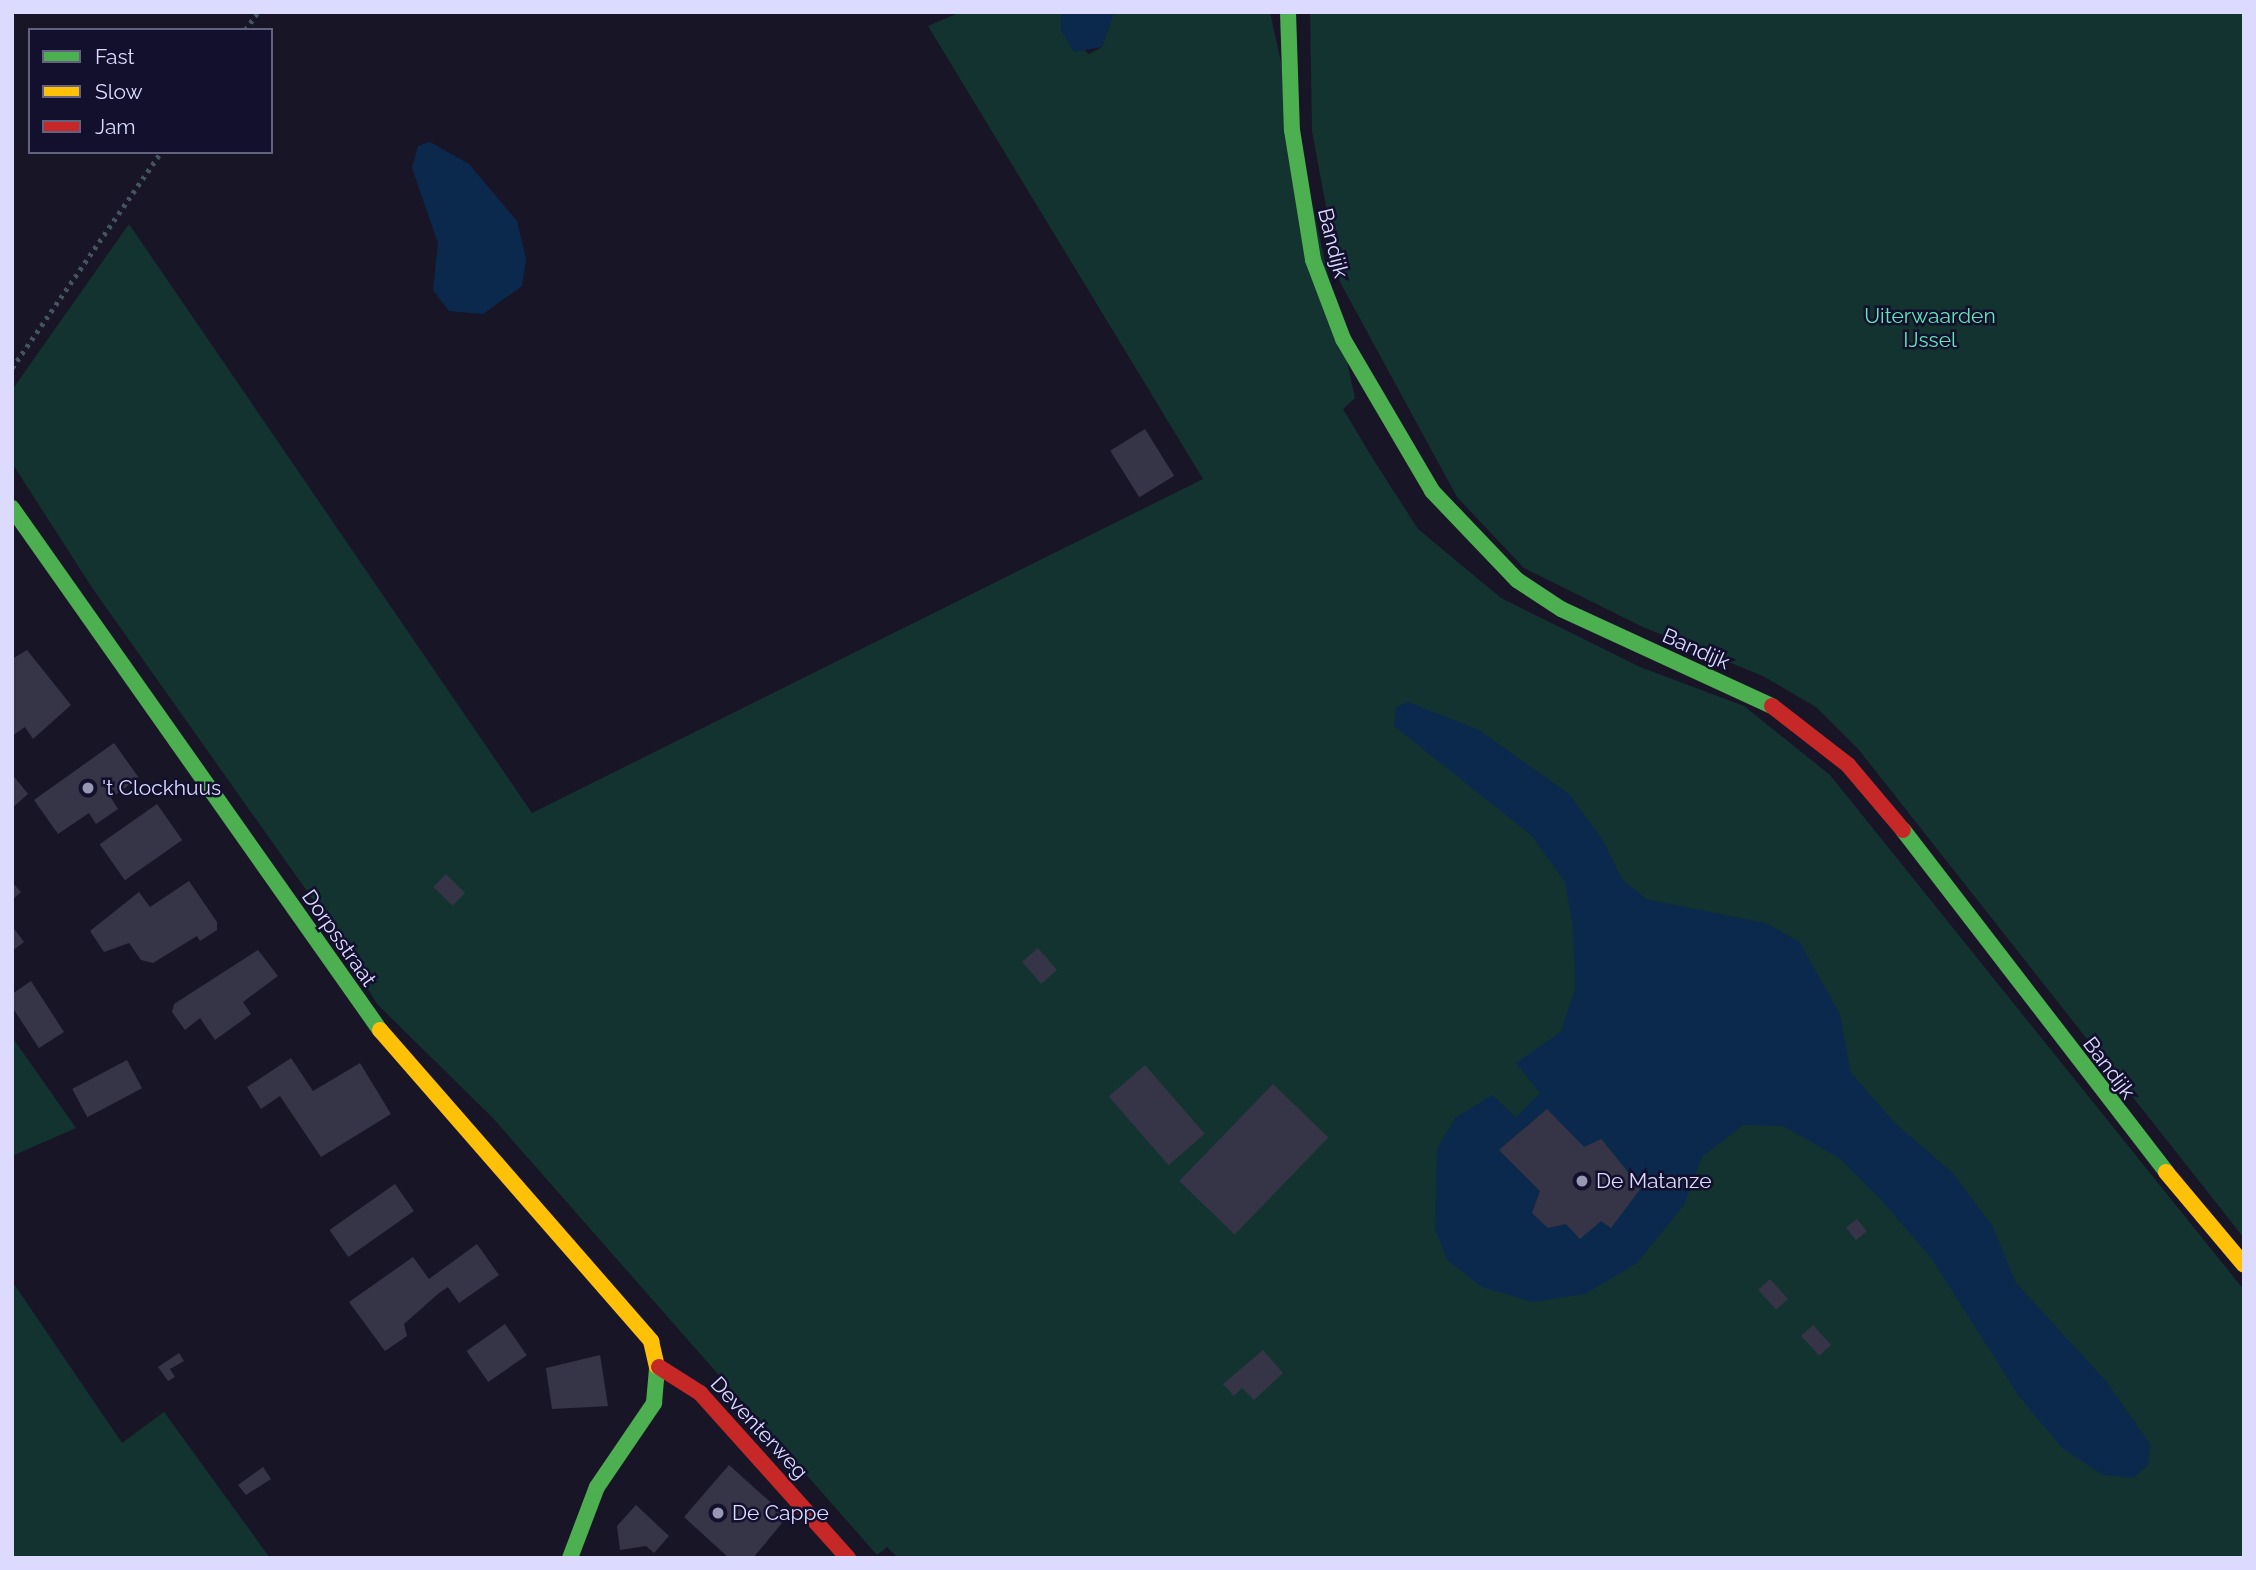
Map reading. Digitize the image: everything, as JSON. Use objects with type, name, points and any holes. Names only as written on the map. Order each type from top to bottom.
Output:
[{"type":"street","name":"Bandijk","points":[[1288,12],[1292,130],[1313,260],[1343,339],[1432,491],[1480,546],[1550,602],[1769,704],[1848,765],[1925,856],[2119,1116],[2244,1265]]},
{"type":"street","name":"Dorpsstraat","points":[[12,508],[366,1014],[641,1326],[659,1367]]},
{"type":"street","points":[[570,1558],[597,1487],[654,1403],[659,1367]]},
{"type":"street","name":"Deventerweg","points":[[659,1367],[700,1393],[848,1558]]},
{"type":"path","points":[[246,28],[258,12]]},
{"type":"path","points":[[12,368],[160,154]]},
{"type":"green space","name":"De Matanze","points":[[961,12],[1062,12],[1061,30],[1089,54],[1102,47],[1114,12],[1270,12],[1355,398],[1343,409],[1373,459],[1418,529],[1501,598],[1640,667],[1744,706],[1830,775],[2244,1290],[2244,1558],[898,1558],[887,1547],[877,1555],[492,1117],[377,1004],[326,918],[93,589],[12,463],[12,390],[129,224],[532,813],[1203,479],[928,26]]},
{"type":"green space","name":"Uiterwaarden IJssel","points":[[1310,12],[2244,12],[2244,1238],[1859,750],[1816,707],[1763,676],[1643,627],[1524,568],[1457,497],[1340,282],[1312,131]]},
{"type":"green space","points":[[12,1037],[76,1128],[12,1156]]},
{"type":"green space","points":[[12,1281],[122,1443],[164,1412],[270,1558],[12,1558]]},
{"type":"water","points":[[1062,12],[1114,12],[1102,47],[1074,52],[1061,30]]},
{"type":"water","points":[[430,142],[469,164],[517,221],[526,259],[522,286],[483,314],[449,311],[433,290],[438,243],[412,168],[418,146]]},
{"type":"water","points":[[1408,702],[1479,730],[1569,794],[1603,840],[1622,879],[1646,899],[1765,923],[1799,941],[1840,1014],[1851,1073],[1895,1123],[1953,1173],[1993,1227],[2016,1283],[2106,1381],[2150,1444],[2148,1465],[2133,1478],[2103,1475],[2063,1449],[2018,1395],[1932,1259],[1883,1202],[1839,1158],[1783,1126],[1743,1125],[1702,1157],[1684,1205],[1637,1263],[1585,1294],[1533,1302],[1482,1287],[1447,1260],[1435,1229],[1437,1149],[1455,1118],[1492,1095],[1516,1117],[1540,1093],[1516,1063],[1561,1032],[1575,988],[1573,927],[1565,882],[1531,835],[1394,726],[1396,707]],"holes":[[[1547,1109],[1584,1147],[1602,1139],[1641,1188],[1611,1228],[1601,1221],[1580,1239],[1566,1224],[1548,1228],[1532,1213],[1540,1191],[1500,1149]]]},
{"type":"building","points":[[1145,429],[1174,476],[1139,497],[1110,451]]},
{"type":"building","points":[[27,650],[71,705],[33,739],[25,727],[12,736],[12,659]]},
{"type":"building","name":"'t Clockhuus","points":[[114,743],[139,778],[111,798],[118,809],[96,824],[89,813],[58,834],[34,800]]},
{"type":"building","points":[[12,774],[28,794],[12,808]]},
{"type":"building","points":[[157,804],[182,840],[125,880],[100,844]]},
{"type":"building","points":[[446,874],[465,893],[452,906],[433,887]]},
{"type":"building","points":[[189,881],[217,922],[217,930],[200,941],[197,936],[153,963],[141,960],[129,943],[104,952],[90,931],[139,892],[150,907]]},
{"type":"building","points":[[12,882],[21,892],[12,900]]},
{"type":"building","points":[[12,926],[24,942],[12,951]]},
{"type":"building","points":[[1038,948],[1057,970],[1041,984],[1022,962]]},
{"type":"building","points":[[258,950],[278,976],[243,1002],[251,1014],[215,1040],[200,1018],[185,1030],[172,1012],[174,1004]]},
{"type":"building","points":[[31,981],[64,1032],[39,1048],[12,1007],[12,994]]},
{"type":"building","points":[[291,1058],[313,1091],[360,1063],[391,1114],[321,1157],[280,1096],[261,1109],[247,1087]]},
{"type":"building","points":[[127,1060],[142,1088],[87,1117],[72,1089]]},
{"type":"building","points":[[1145,1065],[1205,1134],[1168,1165],[1109,1096]]},
{"type":"building","points":[[1273,1084],[1328,1137],[1235,1235],[1179,1181]]},
{"type":"building","name":"De Matanze","points":[[1547,1109],[1584,1147],[1601,1139],[1641,1188],[1611,1228],[1601,1221],[1580,1239],[1566,1224],[1548,1228],[1532,1213],[1540,1191],[1499,1150]]},
{"type":"building","points":[[395,1184],[414,1211],[348,1257],[329,1230]]},
{"type":"building","points":[[1857,1219],[1867,1232],[1856,1240],[1846,1228]]},
{"type":"building","points":[[477,1244],[499,1275],[459,1303],[448,1287],[439,1293],[404,1324],[407,1336],[385,1351],[349,1302],[413,1257],[429,1279]]},
{"type":"building","points":[[1770,1279],[1788,1299],[1776,1310],[1758,1290]]},
{"type":"building","points":[[505,1324],[527,1355],[488,1382],[466,1351]]},
{"type":"building","points":[[1813,1325],[1831,1345],[1819,1356],[1801,1336]]},
{"type":"building","points":[[1263,1350],[1283,1373],[1254,1400],[1242,1388],[1234,1396],[1223,1384]]},
{"type":"building","points":[[179,1353],[184,1361],[170,1369],[175,1377],[168,1381],[158,1367]]},
{"type":"building","points":[[600,1355],[608,1406],[552,1409],[546,1368]]},
{"type":"building","name":"De Cappe","points":[[729,1465],[787,1517],[753,1558],[729,1558],[684,1517]]},
{"type":"building","points":[[263,1467],[271,1479],[246,1495],[238,1485]]},
{"type":"building","points":[[636,1505],[669,1536],[654,1553],[646,1546],[620,1550],[617,1526]]},
{"type":"traffic: fast","points":[[1288,12],[1292,130],[1313,260],[1343,339],[1432,491],[1517,580],[1561,609],[1772,706]]},
{"type":"traffic: fast","points":[[12,508],[380,1030]]},
{"type":"traffic: fast","points":[[1903,830],[2166,1172]]},
{"type":"traffic: fast","points":[[570,1558],[597,1487],[654,1403],[657,1366]]},
{"type":"traffic: slow","points":[[380,1030],[651,1341],[657,1366]]},
{"type":"traffic: slow","points":[[2166,1172],[2244,1265]]},
{"type":"traffic: jam","points":[[1772,706],[1848,765],[1903,830]]},
{"type":"traffic: jam","points":[[659,1367],[700,1393],[848,1558]]},
{"type":"place","name":"'t Clockhuus","points":[[88,788]]},
{"type":"place","name":"De Matanze","points":[[1582,1181]]},
{"type":"place","name":"De Cappe","points":[[718,1513]]}]
